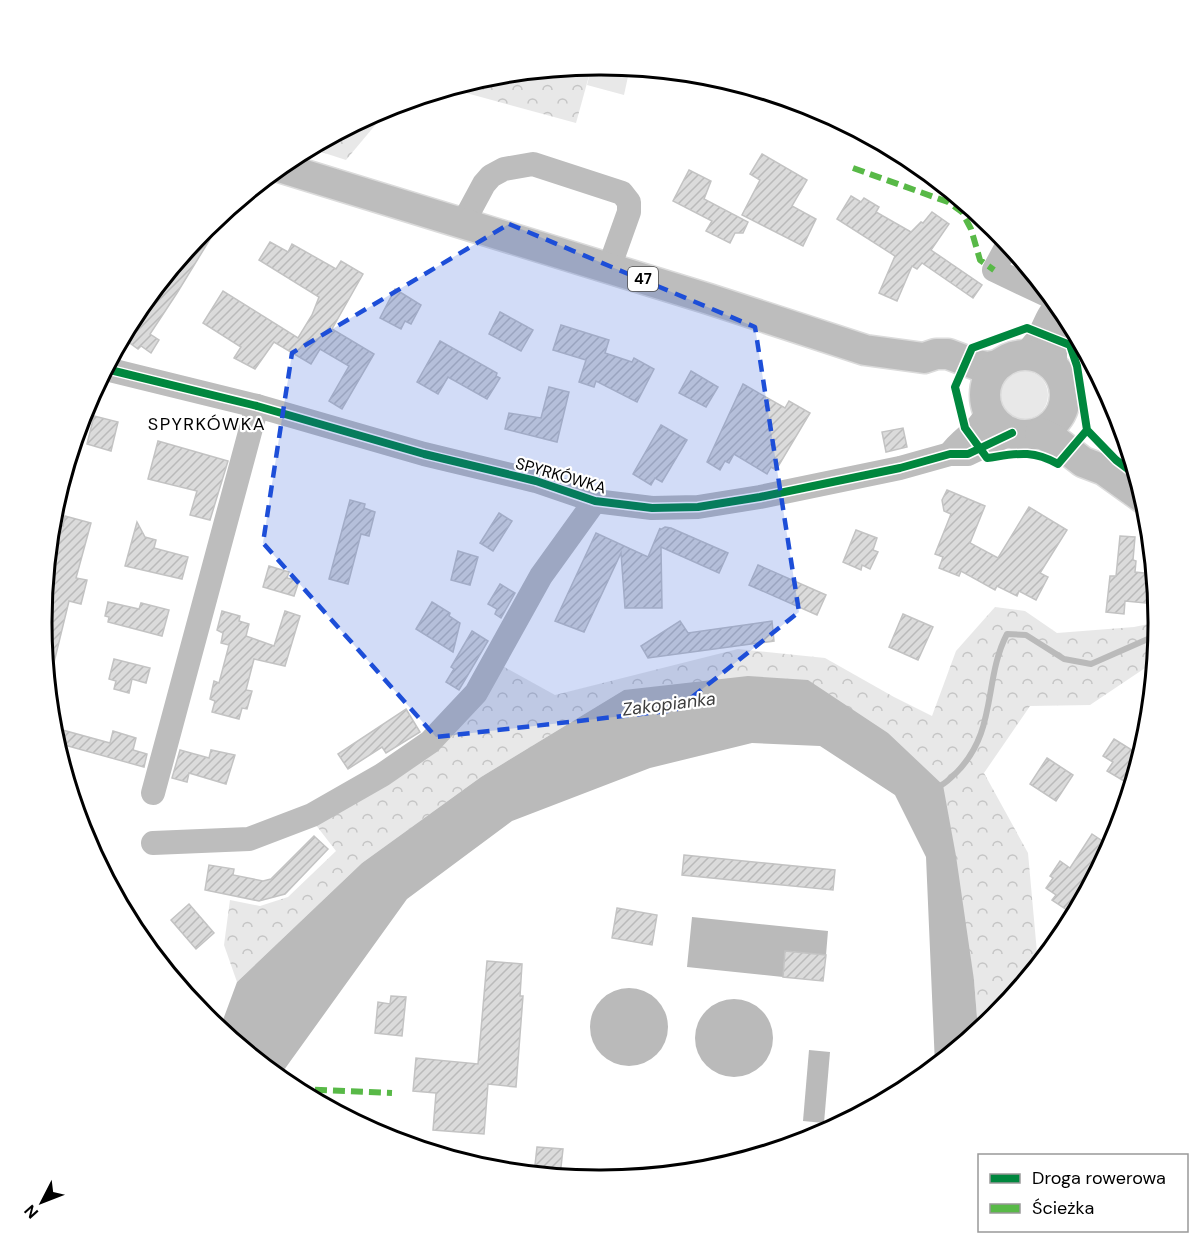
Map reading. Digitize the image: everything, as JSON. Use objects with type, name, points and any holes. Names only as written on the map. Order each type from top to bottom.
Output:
[{"type":"main road","name":"47","points":[[291,171],[609,268],[865,350],[924,358],[942,353],[987,367],[1010,360],[1040,357],[1055,368]]},
{"type":"main road","name":"47","points":[[924,358],[939,368],[971,382],[998,425],[1068,424],[1092,450],[1104,470],[1131,490]]},
{"type":"main road","points":[[986,403],[988,378],[1010,360]]},
{"type":"main road","points":[[1038,426],[1066,394],[1055,368]]},
{"type":"street","points":[[463,223],[484,184],[491,176],[504,169],[533,164],[622,193],[629,202],[629,212],[609,268]]},
{"type":"street","points":[[1004,252],[994,270],[1034,289]]},
{"type":"street","points":[[1010,360],[1033,347],[1040,338],[1051,312]]},
{"type":"street","points":[[1055,368],[1055,346],[1062,329]]},
{"type":"street","name":"SPYRKÓWKA","points":[[114,371],[257,406],[423,454],[536,481],[595,501],[652,508],[698,507],[760,497],[889,470],[950,454],[968,454],[1038,426]]},
{"type":"street","name":"SPYRKÓWKA","points":[[950,454],[960,441],[974,432],[986,403]]},
{"type":"street","points":[[153,793],[257,406]]},
{"type":"street","points":[[153,843],[249,839],[312,815],[382,775],[430,742],[476,693],[541,576],[595,501]]},
{"type":"highlighted area","points":[[509,224],[755,327],[799,612],[676,710],[436,737],[263,543],[292,353]]},
{"type":"green space","points":[[589,75],[628,76],[624,95],[587,85]]},
{"type":"green space","points":[[589,75],[576,123],[463,92],[529,79]]},
{"type":"green space","points":[[378,122],[346,160],[320,152]]},
{"type":"green space","points":[[1024,371],[1041,378],[1048,395],[1041,412],[1024,419],[1007,412],[1000,395],[1007,378]]},
{"type":"green space","points":[[995,607],[1025,611],[1057,633],[1148,624],[1145,668],[1090,705],[1030,706],[984,773],[1028,853],[1037,951],[1012,983],[977,1019],[974,980],[888,733],[624,690],[481,777],[362,863],[237,982],[224,945],[230,900],[260,906],[288,897],[336,851],[312,820],[408,763],[497,663],[555,695],[738,649],[825,658],[932,716],[956,651]]},
{"type":"water","name":"Zakopianka","points":[[748,676],[808,680],[888,733],[943,785],[956,856],[974,980],[977,1019],[935,1055],[926,857],[895,795],[820,746],[752,743],[650,768],[512,821],[407,899],[285,1069],[239,1034],[223,1019],[237,982],[362,863],[481,777],[624,690]]},
{"type":"water","points":[[692,917],[828,931],[826,955],[786,951],[783,977],[687,967]]},
{"type":"water","points":[[621,988],[637,988],[651,994],[662,1005],[668,1019],[668,1035],[662,1049],[651,1060],[637,1066],[621,1066],[607,1060],[596,1049],[590,1035],[590,1019],[596,1005],[607,994]]},
{"type":"water","points":[[726,999],[742,999],[756,1005],[767,1016],[773,1030],[773,1046],[767,1060],[756,1071],[742,1077],[726,1077],[712,1071],[701,1060],[695,1046],[695,1030],[701,1016],[712,1005]]},
{"type":"water","points":[[809,1050],[830,1052],[824,1121],[803,1121]]},
{"type":"building","points":[[762,154],[807,180],[792,206],[816,219],[803,246],[742,215],[760,180],[750,174]]},
{"type":"building","points":[[689,170],[711,181],[704,199],[748,222],[743,233],[735,233],[730,243],[706,231],[712,221],[673,201]]},
{"type":"building","points":[[851,196],[861,202],[864,198],[879,207],[876,212],[911,232],[932,212],[949,224],[931,250],[982,285],[973,298],[922,263],[917,269],[912,266],[897,301],[879,293],[895,256],[837,219]]},
{"type":"building","points":[[212,236],[150,334],[159,340],[151,353],[141,346],[138,349],[129,343],[145,318],[188,261]]},
{"type":"building","points":[[270,242],[288,252],[292,244],[336,269],[341,261],[363,274],[332,329],[374,354],[342,409],[329,401],[349,366],[320,349],[311,364],[274,342],[255,369],[234,358],[241,347],[203,323],[223,291],[298,338],[312,315],[319,297],[259,260]]},
{"type":"building","points":[[395,289],[421,305],[411,324],[405,321],[401,329],[380,318]]},
{"type":"building","points":[[500,312],[533,330],[521,351],[489,334]]},
{"type":"building","points":[[561,325],[609,340],[605,353],[632,362],[634,358],[654,369],[637,402],[596,381],[594,387],[579,382],[586,360],[553,350]]},
{"type":"building","points":[[440,341],[497,373],[496,376],[500,378],[487,399],[448,377],[438,394],[417,382]]},
{"type":"building","points":[[691,371],[718,387],[706,407],[679,393]]},
{"type":"building","points":[[743,384],[785,408],[789,401],[810,413],[776,470],[771,467],[767,474],[734,454],[729,463],[725,461],[720,470],[707,462]]},
{"type":"building","points":[[549,387],[569,392],[557,442],[505,429],[509,413],[541,418]]},
{"type":"building","points":[[94,416],[118,422],[111,451],[87,444]]},
{"type":"building","points":[[661,425],[687,440],[662,482],[655,478],[651,485],[633,474]]},
{"type":"building","points":[[903,428],[907,447],[886,452],[882,432]]},
{"type":"building","points":[[158,441],[228,461],[210,520],[190,515],[197,491],[148,479]]},
{"type":"building","points":[[947,490],[985,506],[970,543],[998,558],[1029,507],[1067,530],[1040,573],[1048,577],[1036,600],[1019,591],[1017,596],[997,586],[995,590],[961,571],[959,576],[939,568],[943,557],[935,554],[951,514],[944,511],[942,500]]},
{"type":"building","points":[[350,500],[365,504],[364,508],[375,512],[369,536],[361,534],[348,584],[329,579]]},
{"type":"building","points":[[499,513],[512,521],[493,551],[480,543]]},
{"type":"building","points":[[65,516],[91,523],[76,578],[87,580],[81,604],[69,601],[54,661],[52,622],[54,586],[57,551],[61,526],[63,526]]},
{"type":"building","points":[[137,522],[145,537],[156,540],[154,548],[188,557],[182,579],[125,566]]},
{"type":"building","points":[[665,527],[728,553],[719,573],[661,547],[662,608],[625,608],[621,553],[584,632],[555,621],[596,533],[648,557],[660,528],[660,530]]},
{"type":"building","points":[[856,530],[877,538],[873,550],[878,552],[870,569],[862,565],[861,570],[843,562]]},
{"type":"building","points":[[1120,536],[1135,537],[1133,560],[1136,561],[1135,572],[1145,573],[1147,603],[1125,601],[1124,614],[1106,612],[1110,576],[1116,576]]},
{"type":"building","points":[[458,551],[478,557],[470,585],[451,580]]},
{"type":"building","points":[[758,565],[826,595],[817,615],[749,585]]},
{"type":"building","points":[[269,566],[289,572],[287,578],[299,581],[294,596],[263,587]]},
{"type":"building","points":[[500,584],[515,593],[501,618],[495,614],[497,609],[488,604]]},
{"type":"building","points":[[108,602],[139,609],[141,603],[169,610],[162,636],[108,622],[109,617],[105,616]]},
{"type":"building","points":[[432,602],[450,613],[449,616],[460,623],[453,652],[416,629]]},
{"type":"building","points":[[222,611],[240,616],[239,621],[249,624],[246,636],[274,646],[285,611],[300,616],[285,666],[254,659],[246,690],[252,691],[247,709],[242,708],[239,719],[212,712],[215,701],[210,699],[214,681],[219,683],[229,645],[221,643],[223,633],[217,630]]},
{"type":"building","points":[[903,614],[933,627],[918,660],[889,647]]},
{"type":"building","points":[[680,621],[688,633],[772,621],[774,641],[648,658],[641,646]]},
{"type":"building","points":[[472,631],[488,641],[459,690],[446,682],[454,669],[451,667]]},
{"type":"building","points":[[114,659],[150,668],[146,683],[132,679],[129,693],[114,689],[116,681],[109,679]]},
{"type":"building","points":[[406,709],[420,732],[386,753],[382,747],[348,769],[338,754]]},
{"type":"building","points":[[63,730],[110,743],[113,731],[136,738],[133,750],[147,754],[144,767],[67,746]]},
{"type":"building","points":[[1114,739],[1132,750],[1124,781],[1107,771],[1113,762],[1103,756]]},
{"type":"building","points":[[180,750],[209,758],[211,750],[235,755],[226,784],[189,773],[187,782],[172,778]]},
{"type":"building","points":[[1047,758],[1073,775],[1056,801],[1030,784]]},
{"type":"building","points":[[1092,834],[1102,841],[1066,909],[1052,900],[1056,895],[1046,888],[1053,878],[1050,876],[1060,861],[1070,868]]},
{"type":"building","points":[[314,836],[328,849],[285,894],[259,901],[205,890],[209,865],[234,869],[233,875],[263,881],[271,879]]},
{"type":"building","points":[[684,855],[835,870],[833,890],[682,875]]},
{"type":"building","points":[[189,904],[214,933],[196,949],[171,920]]},
{"type":"building","points":[[617,908],[657,915],[652,945],[612,938]]},
{"type":"building","points":[[785,951],[826,955],[823,981],[783,977]]},
{"type":"building","points":[[487,961],[522,964],[520,996],[523,996],[516,1087],[488,1084],[484,1134],[433,1130],[436,1093],[413,1091],[416,1058],[478,1064]]},
{"type":"building","points":[[391,996],[406,997],[402,1036],[375,1033],[378,1002],[390,1004]]},
{"type":"building","points":[[537,1147],[563,1149],[561,1168],[535,1166]]},
{"type":"waterway","points":[[937,787],[956,773],[969,757],[978,740],[984,723],[995,669],[1007,634],[1026,635],[1064,659],[1091,664],[1147,639]]},
{"type":"marked path","points":[[853,168],[948,202],[962,212],[971,229],[980,260],[994,270]]},
{"type":"marked path","points":[[316,1090],[392,1093]]},
{"type":"cycle path","points":[[1027,328],[1070,345],[1077,366],[1087,430],[1058,464],[1031,454],[987,458],[965,428],[955,387],[972,348],[1027,328]]},
{"type":"cycle path","points":[[114,371],[257,406],[424,454],[536,481],[595,501],[652,508],[698,507],[760,497],[900,468],[950,454],[968,454],[1012,433]]},
{"type":"cycle path","points":[[1087,430],[1125,466]]},
{"type":"district","name":"SPYRKÓWKA","points":[[207,424]]}]
